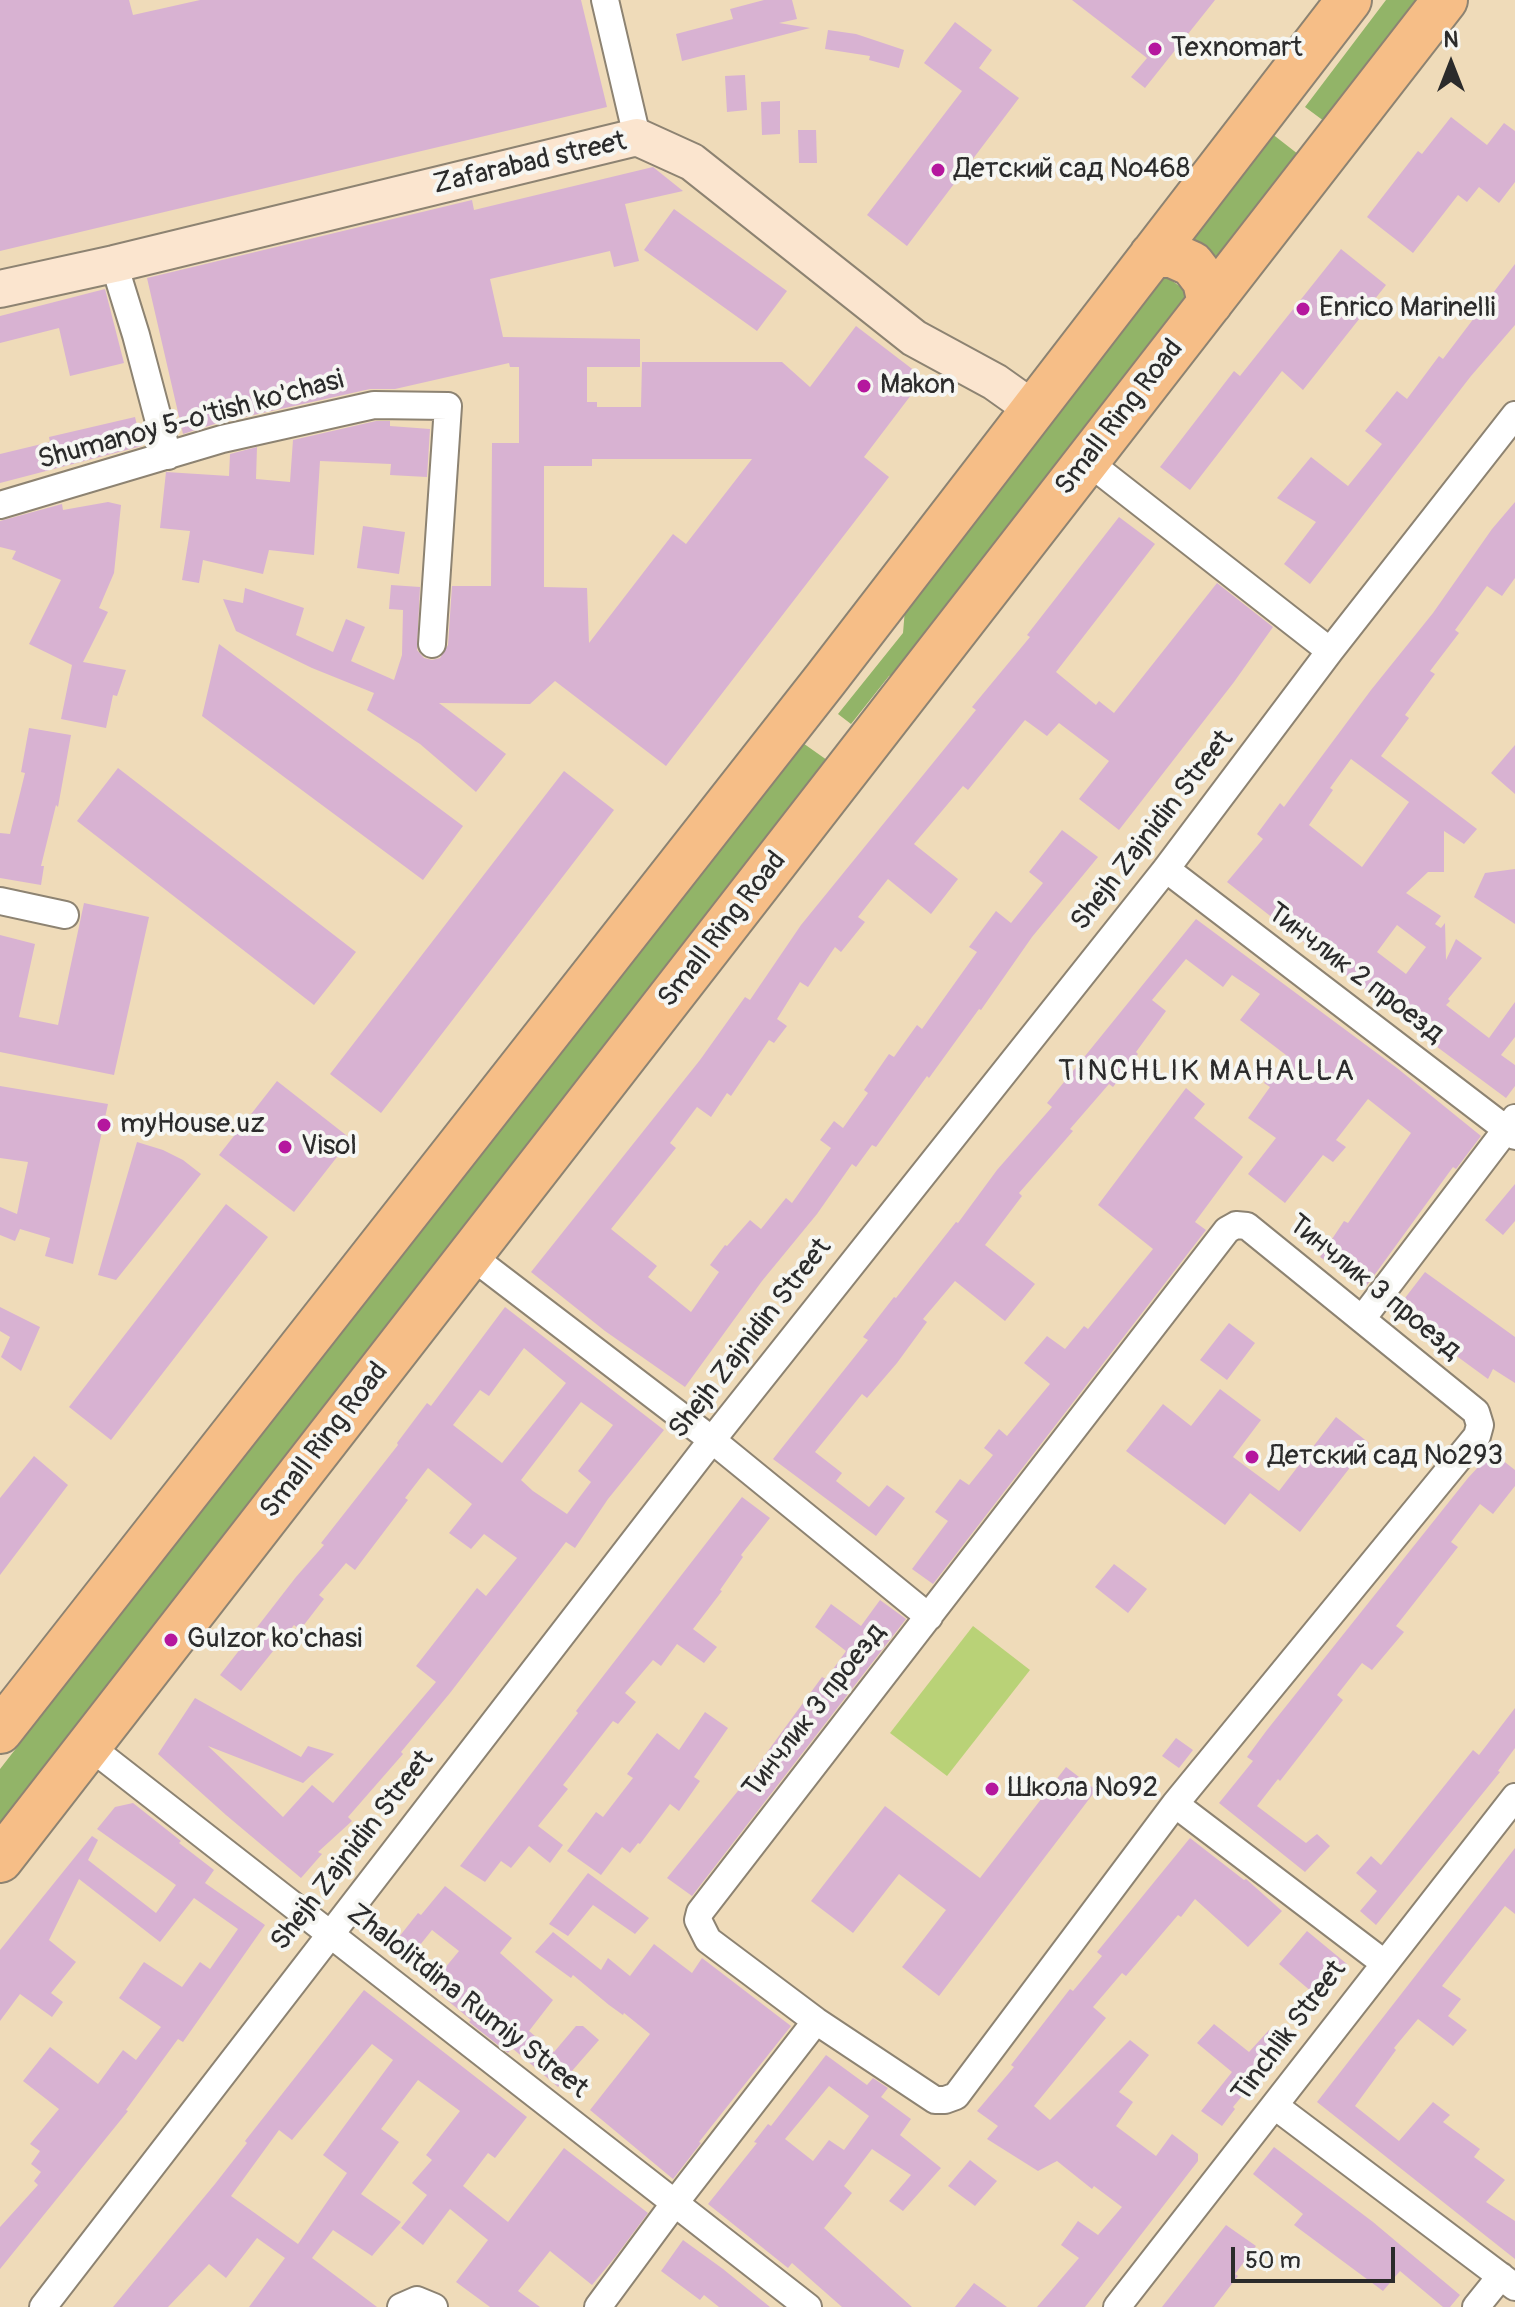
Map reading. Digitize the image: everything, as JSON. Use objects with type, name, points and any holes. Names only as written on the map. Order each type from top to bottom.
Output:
[{"type":"highway","points":[[0,1731],[807,703],[1349,0]]},
{"type":"highway","name":"Small Ring Road","points":[[0,1860],[1445,0]]},
{"type":"highway","points":[[1152,255],[1172,255],[1192,264],[1205,281],[1210,303]]},
{"type":"highway","points":[[807,703],[817,722],[832,736],[862,751]]},
{"type":"street","points":[[605,0],[637,137]]},
{"type":"street","name":"Zafarabad street","points":[[0,289],[637,137],[692,162],[914,338],[995,382],[1033,409]]},
{"type":"street","points":[[114,264],[168,456]]},
{"type":"street","name":"Shumanoy 5-o'tish ko'chasi","points":[[0,505],[222,439],[374,405],[448,406],[432,644]]},
{"type":"street","name":"Shejh Zajnidin Street","points":[[43,2307],[712,1440],[1166,869],[1330,651],[1506,443],[1515,415]]},
{"type":"street","points":[[1087,461],[1330,651]]},
{"type":"street","name":"Тинчлик 2 проезд","points":[[1166,869],[1512,1128],[1362,1319]]},
{"type":"street","points":[[0,901],[65,915]]},
{"type":"street","name":"Тинчлик 3 проезд","points":[[1236,1225],[1247,1226],[1476,1412],[1480,1425],[1477,1436],[1175,1804],[956,2096],[945,2100],[935,2100],[816,2021],[708,1940],[698,1920],[700,1912],[929,1617],[1227,1230],[1236,1225]]},
{"type":"street","points":[[470,1255],[712,1440],[929,1617]]},
{"type":"street","name":"Zhalolitdina Rumiy Street","points":[[89,1746],[808,2307]]},
{"type":"street","name":"Tinchlik Street","points":[[1117,2307],[1515,1797]]},
{"type":"street","points":[[1175,1804],[1384,1963]]},
{"type":"street","points":[[598,2307],[816,2021]]},
{"type":"street","points":[[1275,2106],[1508,2281],[1476,2307]]},
{"type":"street","points":[[401,2307],[417,2300],[434,2307]]},
{"type":"green space","points":[[1386,0],[1429,0],[1332,127],[1305,107]]},
{"type":"green space","points":[[1271,133],[1303,158],[1224,262],[1191,238]]},
{"type":"green space","points":[[1163,274],[1194,297],[907,671],[889,676],[851,724],[838,714],[903,633],[905,609]]},
{"type":"green space","points":[[800,741],[834,765],[0,1832],[0,1769]]},
{"type":"green space","points":[[973,1626],[1030,1670],[947,1776],[890,1733]]},
{"type":"building","points":[[0,0],[129,0],[133,15],[200,0],[581,0],[607,107],[0,251]]},
{"type":"building","points":[[764,0],[792,0],[797,19],[779,23],[810,28],[682,61],[676,34],[733,19],[730,9]]},
{"type":"building","points":[[1072,0],[1215,0],[1145,88],[1131,77],[1147,58]]},
{"type":"building","points":[[955,22],[992,50],[979,68],[1019,98],[907,246],[867,215],[962,91],[924,63]]},
{"type":"building","points":[[828,30],[856,34],[904,50],[899,68],[869,60],[870,56],[825,49]]},
{"type":"building","points":[[745,75],[747,110],[727,112],[725,76]]},
{"type":"building","points":[[780,101],[780,134],[762,135],[761,102]]},
{"type":"building","points":[[1451,117],[1487,145],[1504,123],[1515,131],[1515,182],[1499,203],[1479,187],[1467,202],[1458,195],[1413,253],[1367,217],[1418,151],[1422,154]]},
{"type":"building","points":[[798,130],[816,130],[817,163],[799,163]]},
{"type":"building","points":[[653,167],[683,191],[625,204],[639,261],[614,267],[610,251],[490,279],[503,337],[640,339],[640,367],[587,367],[587,402],[597,402],[597,407],[641,407],[642,362],[782,362],[810,387],[856,326],[924,378],[864,457],[889,477],[666,766],[555,681],[530,704],[439,703],[506,754],[476,792],[420,744],[367,710],[374,693],[312,668],[236,631],[223,599],[243,603],[245,588],[304,608],[296,635],[333,652],[346,619],[365,627],[351,661],[394,680],[402,655],[403,610],[389,609],[391,585],[420,587],[417,650],[424,658],[440,658],[448,645],[452,586],[491,586],[492,443],[519,443],[519,367],[510,367],[509,363],[395,389],[370,389],[218,423],[183,434],[147,278],[472,200],[474,210]],"holes":[[[592,459],[752,459],[686,544],[673,534],[589,643],[587,588],[544,587],[544,466],[592,466]]]},
{"type":"building","points":[[674,209],[787,291],[757,331],[644,250]]},
{"type":"building","points":[[1341,249],[1386,285],[1303,390],[1282,371],[1190,490],[1160,467],[1234,371],[1240,376]]},
{"type":"building","points":[[1515,264],[1515,325],[1471,376],[1310,584],[1284,564],[1316,522],[1277,498],[1311,457],[1348,486],[1382,444],[1365,431],[1397,391],[1407,399],[1439,356],[1443,359]]},
{"type":"building","points":[[105,289],[124,363],[70,376],[59,328],[0,343],[0,316]]},
{"type":"building","points":[[135,417],[142,446],[0,483],[0,454],[50,442],[49,437]]},
{"type":"building","points":[[376,421],[390,421],[390,426],[430,429],[427,477],[390,475],[391,464],[320,461],[314,555],[269,550],[263,574],[203,560],[199,583],[182,580],[190,531],[160,528],[166,472],[229,476],[230,454],[257,447],[256,479],[290,482],[293,440]]},
{"type":"building","points":[[108,502],[121,505],[114,573],[99,608],[108,612],[83,662],[126,670],[117,696],[113,695],[106,728],[61,719],[72,665],[29,644],[61,580],[12,559],[16,551],[0,547],[0,521],[62,504],[63,510]]},
{"type":"building","points":[[1515,502],[1515,578],[1502,596],[1487,586],[1455,630],[1459,633],[1430,671],[1435,674],[1405,715],[1409,718],[1381,756],[1477,829],[1464,844],[1444,831],[1444,872],[1428,872],[1406,893],[1441,916],[1435,924],[1441,928],[1445,923],[1446,960],[1456,939],[1482,958],[1446,1005],[1489,1038],[1515,1002],[1515,1037],[1501,1055],[1515,1065],[1515,1086],[1506,1098],[1425,1038],[1428,1034],[1339,970],[1227,882],[1263,839],[1257,834],[1280,803],[1284,807],[1433,613],[1492,529]],"holes":[[[1351,759],[1409,802],[1362,867],[1309,825]],[[1397,925],[1426,947],[1406,974],[1377,952]]]},
{"type":"building","points":[[1119,517],[1155,544],[1056,672],[1096,705],[1099,701],[1114,713],[1217,583],[1273,627],[1119,830],[1079,799],[1109,761],[1059,723],[1047,736],[1025,720],[968,790],[963,786],[914,844],[958,879],[931,914],[888,879],[858,917],[865,922],[841,952],[835,947],[808,987],[800,982],[777,1019],[787,1026],[774,1043],[769,1040],[731,1096],[727,1093],[711,1117],[697,1107],[670,1143],[676,1148],[611,1229],[657,1266],[648,1277],[691,1312],[719,1272],[710,1265],[725,1245],[750,1220],[761,1229],[786,1198],[792,1203],[831,1148],[820,1140],[834,1121],[843,1128],[868,1093],[864,1090],[889,1054],[894,1057],[917,1025],[922,1029],[977,952],[969,947],[996,911],[1011,923],[1043,883],[1029,872],[1062,830],[1098,857],[1032,937],[981,1010],[929,1078],[927,1076],[876,1147],[872,1145],[856,1167],[852,1164],[685,1387],[605,1331],[531,1272],[700,1060],[745,997],[750,1000],[801,925],[976,710],[972,707],[1030,637],[1027,635]]},
{"type":"building","points":[[363,526],[405,532],[399,574],[357,568]]},
{"type":"building","points":[[219,644],[463,826],[423,880],[202,716]]},
{"type":"building","points":[[29,728],[71,735],[58,807],[56,805],[41,866],[44,866],[41,885],[0,878],[0,833],[10,834],[25,773],[21,772]]},
{"type":"building","points":[[1515,745],[1515,794],[1491,773]]},
{"type":"building","points":[[118,768],[356,952],[314,1005],[77,821]]},
{"type":"building","points":[[564,771],[614,810],[381,1113],[330,1074]]},
{"type":"building","points":[[1515,869],[1515,924],[1474,897],[1485,873]]},
{"type":"building","points":[[84,903],[149,917],[114,1075],[0,1052],[0,935],[35,944],[19,1017],[58,1025]]},
{"type":"building","points":[[1196,919],[1397,1068],[1481,1136],[1456,1169],[1453,1167],[1365,1288],[1320,1257],[1344,1221],[1348,1223],[1411,1133],[1368,1099],[1336,1140],[1346,1147],[1333,1162],[1323,1155],[1285,1203],[1248,1174],[1276,1138],[1248,1118],[1270,1087],[1264,1083],[1286,1055],[1240,1020],[1260,994],[1232,975],[1223,987],[1186,959],[1152,1000],[1166,1011],[1136,1052],[1138,1054],[1113,1087],[1109,1084],[1070,1129],[1073,1131],[1019,1193],[1022,1196],[985,1245],[1035,1284],[1005,1321],[955,1281],[923,1319],[927,1322],[897,1363],[867,1398],[862,1394],[815,1452],[842,1473],[836,1481],[869,1507],[887,1485],[905,1498],[876,1536],[773,1459],[868,1340],[863,1337],[894,1297],[1052,1107],[1047,1103]]},
{"type":"building","points":[[277,1081],[351,1139],[294,1212],[219,1155]]},
{"type":"building","points":[[0,1086],[108,1104],[73,1264],[45,1256],[50,1238],[20,1229],[15,1241],[0,1235],[0,1207],[17,1214],[28,1162],[0,1158]]},
{"type":"building","points":[[1186,1088],[1205,1104],[1194,1118],[1243,1157],[1195,1222],[1206,1230],[933,1584],[912,1569],[948,1521],[935,1512],[960,1479],[969,1485],[993,1455],[984,1448],[999,1429],[1007,1436],[1050,1384],[1024,1363],[1047,1336],[1065,1349],[1084,1326],[1088,1329],[1153,1249],[1098,1205]]},
{"type":"building","points":[[137,1142],[183,1160],[201,1174],[116,1280],[98,1275]]},
{"type":"building","points":[[1515,1184],[1515,1221],[1503,1235],[1485,1220]]},
{"type":"building","points":[[226,1204],[268,1237],[111,1440],[69,1407]]},
{"type":"building","points":[[1425,1272],[1515,1337],[1515,1383],[1493,1369],[1488,1379],[1395,1311]]},
{"type":"building","points":[[0,1307],[40,1327],[21,1371],[1,1357],[10,1337],[0,1331]]},
{"type":"building","points":[[505,1307],[664,1430],[608,1499],[575,1548],[566,1542],[401,1752],[403,1754],[348,1817],[352,1821],[318,1852],[322,1854],[301,1878],[158,1754],[195,1698],[301,1757],[308,1746],[334,1754],[303,1783],[208,1746],[283,1817],[312,1785],[333,1803],[436,1682],[416,1666],[477,1588],[486,1596],[517,1558],[484,1534],[471,1549],[449,1533],[472,1504],[428,1468],[355,1570],[346,1563],[319,1595],[324,1599],[300,1630],[294,1625],[241,1691],[220,1675],[324,1545],[321,1543],[427,1403],[431,1406]],"holes":[[[524,1348],[566,1383],[502,1463],[453,1425],[480,1390],[489,1396]],[[581,1402],[613,1425],[578,1471],[591,1482],[567,1514],[521,1480]]]},
{"type":"building","points":[[1229,1323],[1255,1343],[1227,1380],[1200,1360]]},
{"type":"building","points":[[1220,1389],[1261,1420],[1233,1457],[1279,1491],[1336,1417],[1369,1443],[1300,1532],[1250,1493],[1225,1525],[1126,1451],[1163,1404],[1191,1426]]},
{"type":"building","points":[[1492,1452],[1515,1470],[1515,1486],[1493,1514],[1480,1504],[1451,1542],[1458,1547],[1396,1626],[1404,1632],[1372,1670],[1362,1663],[1337,1695],[1343,1700],[1257,1806],[1306,1843],[1317,1834],[1330,1846],[1305,1872],[1219,1803],[1253,1761],[1247,1757],[1267,1730]]},
{"type":"building","points":[[34,1456],[68,1485],[0,1575],[0,1498]]},
{"type":"building","points":[[742,1497],[770,1518],[741,1555],[743,1557],[722,1591],[693,1629],[717,1647],[704,1663],[677,1644],[661,1666],[653,1660],[625,1693],[636,1702],[618,1724],[613,1721],[563,1785],[568,1789],[538,1826],[563,1845],[550,1863],[529,1846],[511,1868],[501,1861],[485,1882],[460,1866],[578,1713],[576,1711]]},
{"type":"building","points":[[1114,1564],[1147,1589],[1128,1613],[1095,1587]]},
{"type":"building","points":[[880,1600],[906,1619],[692,1896],[667,1878],[746,1781],[822,1677],[826,1679],[846,1651],[815,1627],[831,1604],[861,1626]]},
{"type":"building","points":[[1515,1708],[1515,1748],[1500,1772],[1376,1925],[1360,1911],[1377,1891],[1356,1873],[1371,1856],[1381,1865],[1473,1750],[1479,1755]]},
{"type":"building","points":[[705,1712],[728,1728],[694,1777],[700,1781],[679,1811],[670,1804],[640,1844],[630,1853],[622,1847],[601,1875],[567,1851],[596,1812],[603,1817],[633,1778],[627,1774],[657,1733],[679,1750]]},
{"type":"building","points":[[1176,1738],[1193,1750],[1179,1768],[1162,1756]]},
{"type":"building","points":[[1066,1767],[1096,1790],[939,1996],[902,1967],[946,1910],[899,1874],[853,1933],[811,1901],[885,1806],[980,1878]]},
{"type":"building","points":[[133,1803],[214,1870],[205,1883],[265,1925],[183,2042],[178,2039],[128,2111],[0,2269],[0,2227],[38,2185],[34,2181],[41,2172],[31,2164],[40,2151],[30,2144],[59,2109],[23,2081],[50,2047],[98,2084],[123,2050],[136,2060],[161,2027],[119,1998],[144,1962],[182,1987],[200,1962],[210,1969],[238,1929],[194,1898],[160,1942],[79,1879],[49,1940],[76,1962],[51,1993],[63,2002],[52,2017],[20,1994],[0,2021],[0,1950],[92,1836],[98,1840],[88,1860],[156,1913],[176,1885],[97,1829],[115,1807]]},
{"type":"building","points":[[1190,1838],[1246,1879],[1282,1911],[1248,1947],[1195,1899],[1126,1976],[1122,1973],[1093,2007],[1106,2018],[1034,2106],[1050,2120],[1130,2040],[1149,2055],[1119,2092],[1133,2102],[1116,2126],[1156,2156],[1172,2134],[1198,2154],[1198,2161],[1085,2307],[1037,2307],[1079,2258],[1061,2245],[1078,2221],[1098,2235],[1122,2207],[1094,2186],[1092,2189],[1057,2161],[1038,2171],[987,2139],[998,2126],[977,2111],[1014,2067],[1011,2065],[1070,1989],[1073,1991],[1102,1956],[1097,1952]]},
{"type":"building","points":[[1515,1848],[1515,1914],[1505,1906],[1442,1986],[1461,1999],[1448,2016],[1467,2030],[1453,2046],[1418,2019],[1394,2048],[1396,2050],[1355,2106],[1399,2141],[1433,2102],[1450,2115],[1443,2122],[1480,2149],[1474,2157],[1505,2180],[1486,2202],[1515,2221],[1515,2259],[1317,2102]]},
{"type":"building","points":[[588,1873],[649,1918],[635,1934],[593,1905],[568,1936],[549,1924]]},
{"type":"building","points":[[445,1886],[512,1938],[500,1953],[553,2000],[529,2031],[554,2052],[576,2026],[583,2026],[599,2040],[558,2087],[512,2048],[508,2053],[430,1986],[459,1951],[432,1930],[408,1960],[391,1947]]},
{"type":"building","points":[[1307,1931],[1347,1964],[1319,1998],[1279,1964]]},
{"type":"building","points":[[553,1932],[601,1970],[608,1958],[630,1976],[654,1944],[692,1973],[702,1958],[791,2026],[673,2179],[590,2110],[650,2034],[573,1975],[571,1978],[535,1952]]},
{"type":"building","points":[[364,1990],[527,2117],[495,2158],[488,2153],[463,2186],[508,2222],[564,2148],[648,2213],[592,2285],[550,2251],[518,2291],[540,2307],[490,2307],[456,2282],[488,2240],[450,2209],[423,2245],[401,2228],[427,2195],[412,2183],[432,2160],[426,2155],[460,2111],[418,2080],[381,2129],[399,2142],[361,2194],[401,2222],[372,2256],[333,2230],[312,2258],[377,2307],[249,2307],[285,2258],[257,2238],[226,2278],[209,2264],[168,2307],[113,2307],[215,2184],[247,2143],[245,2141]],"holes":[[[372,2044],[393,2060],[323,2155],[347,2173],[298,2244],[231,2196],[279,2130],[292,2140]]]},
{"type":"building","points":[[1214,2024],[1249,2052],[1269,2030],[1286,2043],[1233,2107],[1235,2109],[1222,2126],[1201,2111],[1232,2072],[1197,2043]]},
{"type":"building","points":[[826,2055],[867,2085],[873,2078],[888,2088],[881,2097],[911,2119],[900,2135],[941,2168],[903,2211],[889,2201],[911,2175],[872,2149],[844,2186],[852,2193],[824,2228],[912,2307],[842,2307],[792,2263],[788,2268],[708,2204],[757,2143],[754,2142],[768,2124],[771,2126]],"holes":[[[829,2086],[869,2116],[844,2150],[829,2140],[813,2161],[785,2139]]]},
{"type":"building","points":[[1274,2147],[1373,2222],[1460,2295],[1450,2307],[1443,2307],[1400,2271],[1383,2291],[1294,2225],[1303,2214],[1253,2174]]},
{"type":"building","points":[[970,2160],[997,2181],[975,2206],[948,2186]]},
{"type":"building","points":[[1226,2225],[1256,2246],[1214,2307],[1162,2307]]},
{"type":"building","points":[[683,2240],[770,2307],[719,2307],[704,2295],[700,2300],[661,2271]]},
{"type":"building","points":[[974,2283],[1007,2307],[955,2307]]},
{"type":"place","name":"Texnomart","points":[[1155,49]]},
{"type":"place","name":"Детский сад №468","points":[[938,170]]},
{"type":"place","name":"Enrico Marinelli","points":[[1303,309]]},
{"type":"place","name":"Makon","points":[[864,386]]},
{"type":"place","name":"myHouse.uz","points":[[104,1125]]},
{"type":"place","name":"Visol","points":[[285,1147]]},
{"type":"place","name":"Детский сад №293","points":[[1252,1457]]},
{"type":"place","name":"Gulzor ko'chasi","points":[[171,1640]]},
{"type":"place","name":"Школа №92","points":[[992,1789]]},
{"type":"district","name":"TINCHLIK MAHALLA","points":[[1207,1072]]}]
